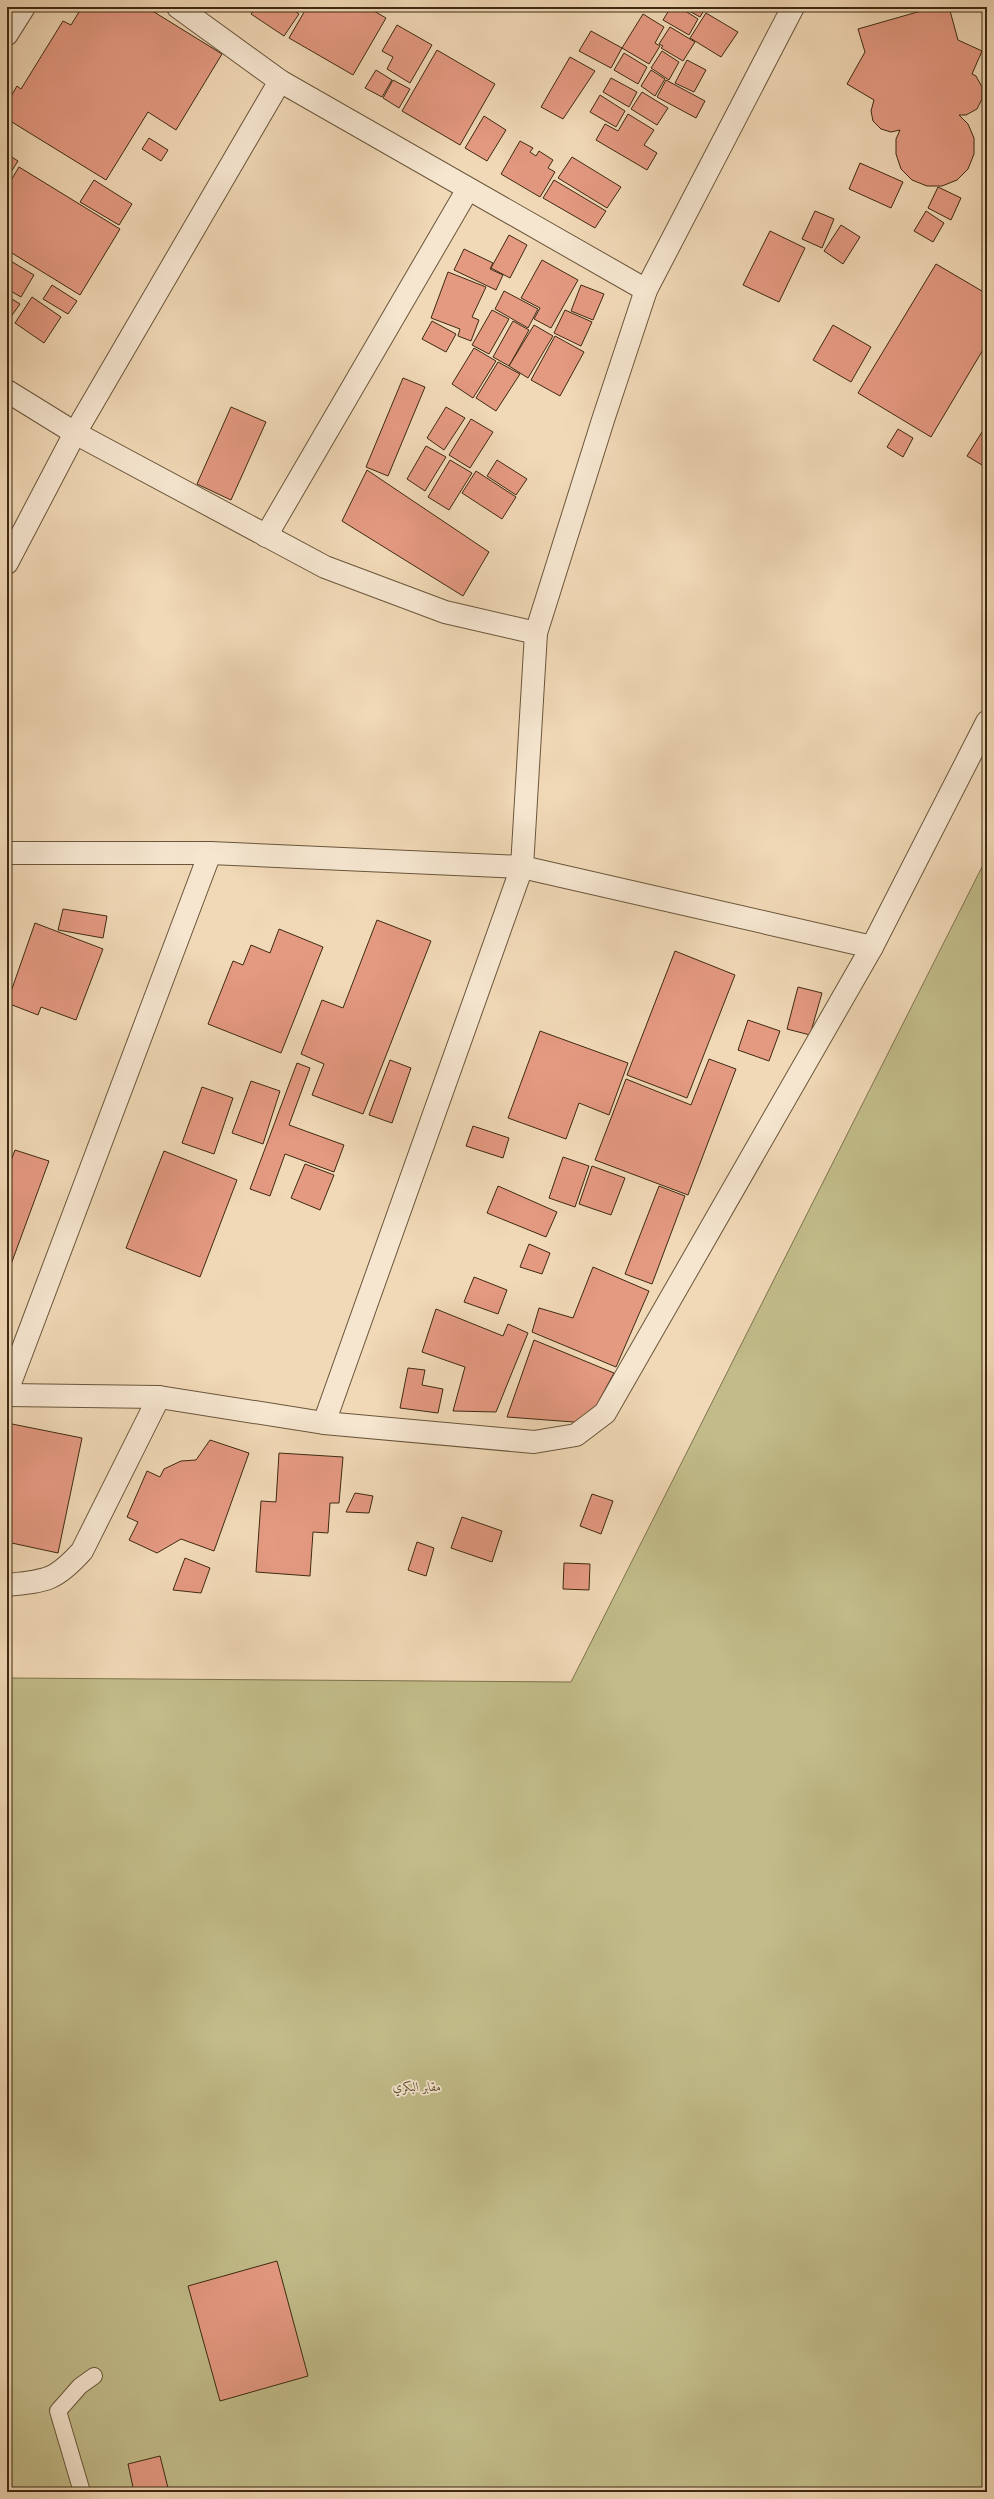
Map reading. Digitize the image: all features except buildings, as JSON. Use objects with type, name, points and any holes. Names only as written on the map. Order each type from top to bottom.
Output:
[{"type":"street","points":[[7,34],[24,7]]},
{"type":"street","points":[[178,7],[280,81],[646,290]]},
{"type":"street","points":[[324,1423],[522,867],[536,633],[646,290],[794,7]]},
{"type":"street","points":[[7,563],[75,433],[280,81]]},
{"type":"street","points":[[266,536],[468,189]]},
{"type":"street","points":[[7,391],[75,433],[325,567],[445,612],[536,633]]},
{"type":"street","points":[[7,1395],[159,1398],[324,1423],[534,1442],[576,1435],[605,1413],[872,947],[987,722]]},
{"type":"street","points":[[7,853],[210,853],[522,867],[872,947]]},
{"type":"street","points":[[7,1391],[210,853]]},
{"type":"street","points":[[7,1585],[45,1581],[64,1571],[82,1551],[159,1398]]},
{"type":"lane","points":[[82,2492],[58,2411],[80,2386],[94,2376]]},
{"type":"green space","name":"مقابر البكري","points":[[987,857],[987,2492],[7,2492],[7,1678],[571,1682]]}]
